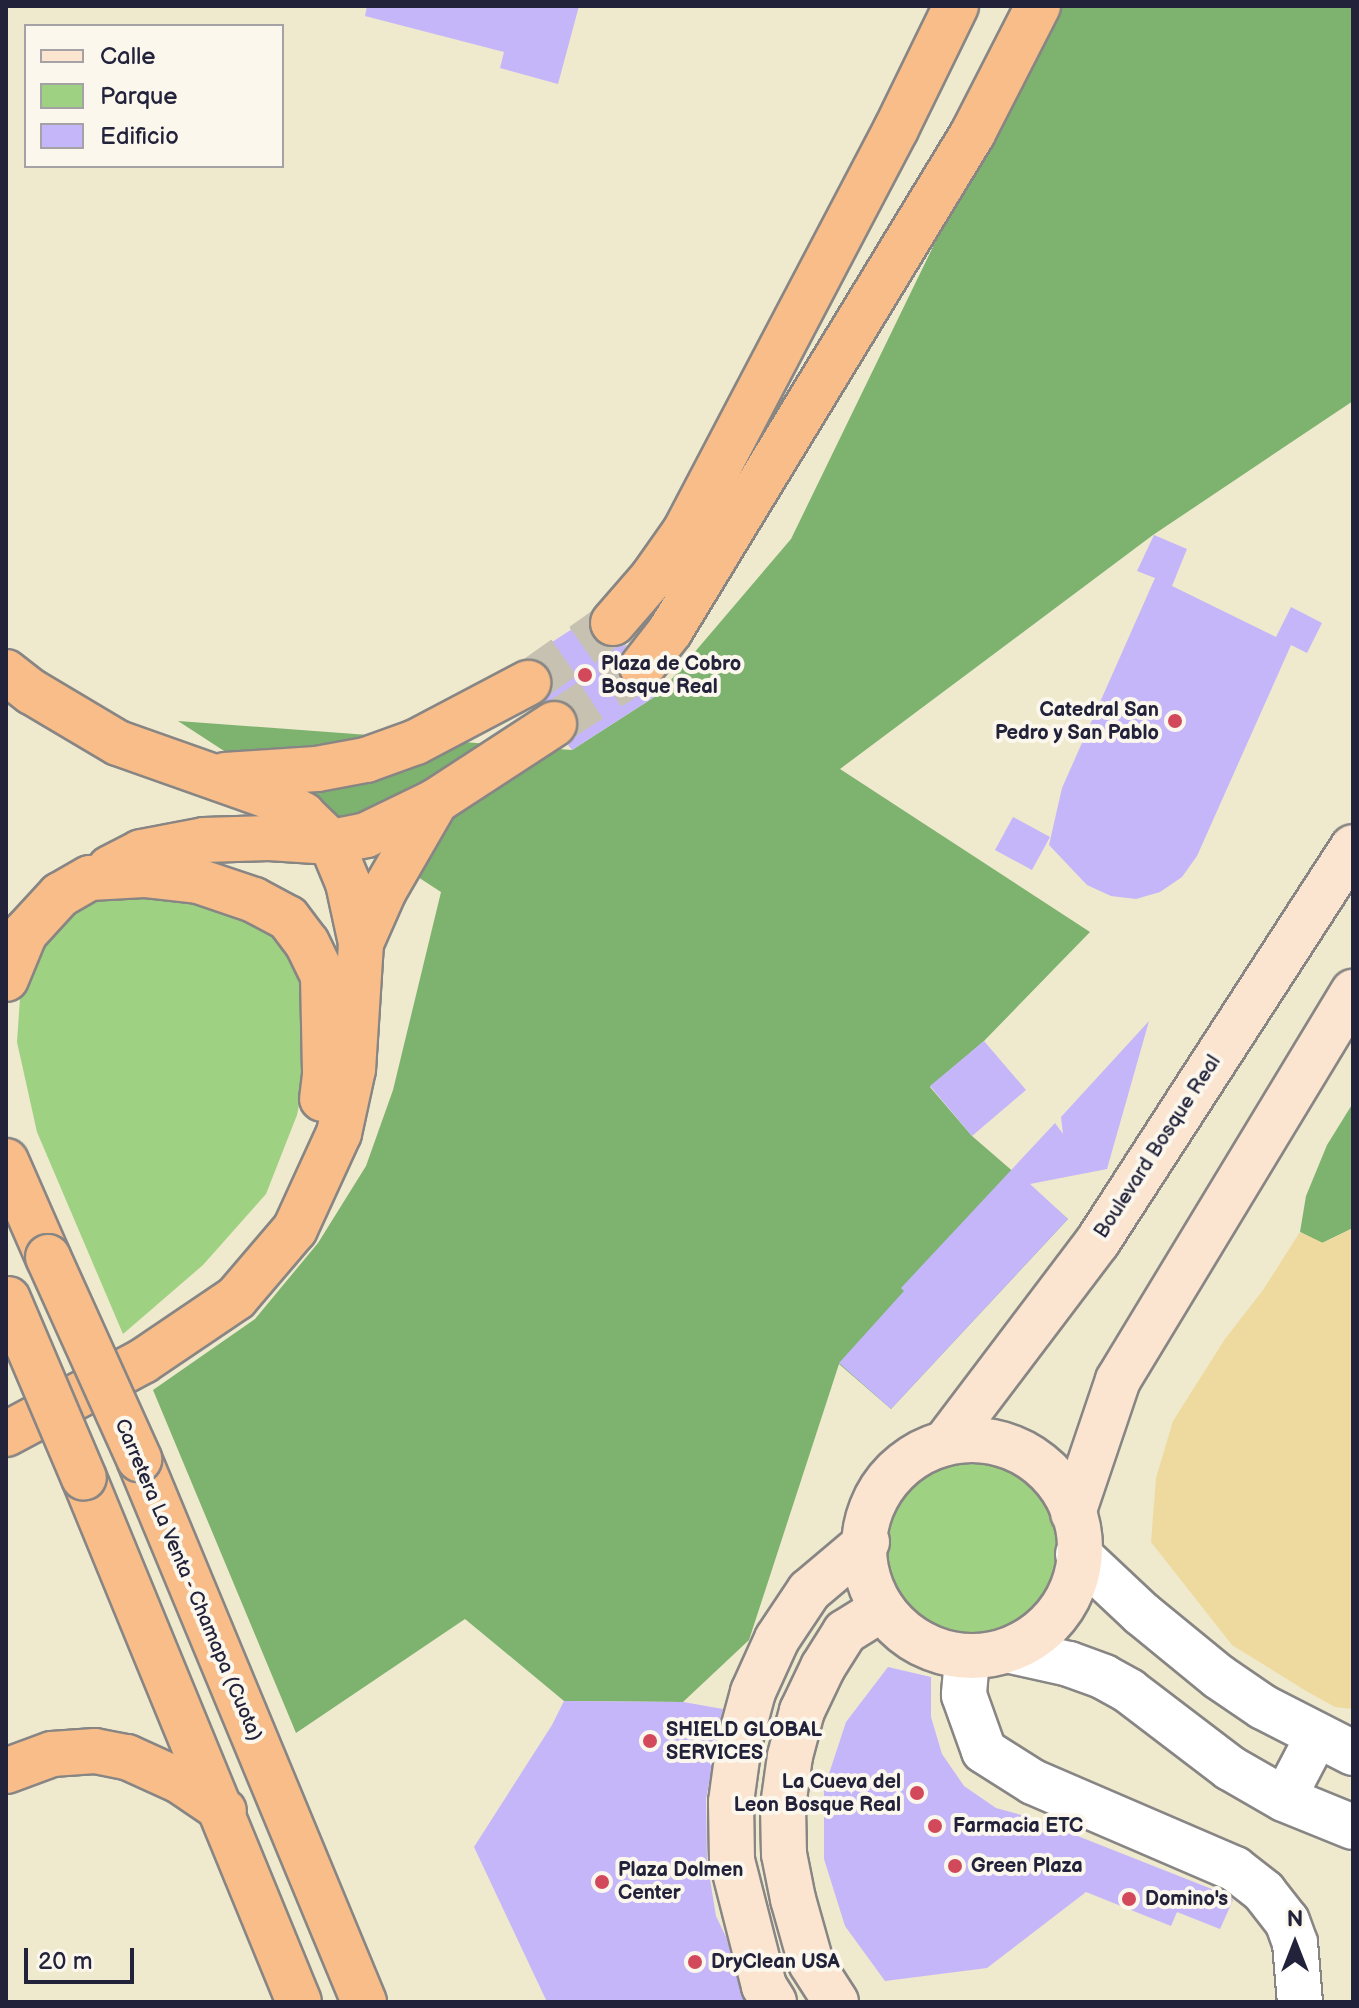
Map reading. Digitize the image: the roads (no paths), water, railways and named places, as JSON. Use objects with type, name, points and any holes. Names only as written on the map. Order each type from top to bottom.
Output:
[{"type":"highway","points":[[642,667],[670,631],[703,539],[888,143],[956,6]]},
{"type":"highway","points":[[613,623],[652,578],[703,539],[973,133],[1038,6]]},
{"type":"highway","points":[[6,672],[32,692],[118,743],[268,796],[303,815],[331,842],[348,883],[361,943],[353,1069],[339,1133],[295,1229],[236,1298],[143,1361],[6,1434]]},
{"type":"highway","points":[[207,776],[317,769],[366,760],[416,742],[528,683]]},
{"type":"highway","points":[[6,979],[25,933],[60,895],[141,852],[204,840],[269,838],[331,842],[366,835],[436,801],[554,724]]},
{"type":"highway","points":[[361,943],[384,891],[436,801]]},
{"type":"highway","points":[[6,1409],[134,1340],[214,1281],[275,1213],[313,1146],[321,1107],[325,1075],[323,976],[307,943],[288,918],[254,900],[198,881],[144,875],[90,878]]},
{"type":"highway","name":"Carretera La Venta - Chamapa (Cuota)","points":[[6,1130],[8,1167],[139,1459],[364,2002]]},
{"type":"highway","points":[[7,1297],[143,1612],[182,1720],[224,1811],[299,2002]]},
{"type":"highway","points":[[6,1771],[52,1754],[95,1751],[127,1757],[180,1781],[224,1811]]},
{"type":"main road","name":"Boulevard Bosque Real","points":[[949,1438],[1098,1241],[1353,847]]},
{"type":"main road","points":[[1075,1534],[1045,1467],[1001,1440],[949,1438],[916,1453],[889,1478],[871,1511],[867,1542],[870,1579],[882,1609],[905,1634],[934,1652],[967,1659],[1011,1651],[1045,1629],[1068,1594],[1075,1534],[1118,1380],[1353,992]]},
{"type":"main road","points":[[774,2002],[764,1986],[732,1860],[731,1802],[739,1744],[753,1692],[777,1639],[809,1591],[867,1542]]},
{"type":"main road","points":[[836,2002],[811,1963],[793,1899],[784,1854],[783,1806],[790,1756],[802,1711],[823,1667],[845,1632],[882,1609]]},
{"type":"street","points":[[1075,1534],[1219,1677],[1335,1744],[1284,1799]]},
{"type":"street","points":[[1011,1651],[1069,1664],[1129,1691],[1185,1737],[1284,1799],[1353,1827]]},
{"type":"street","points":[[967,1659],[964,1695],[984,1751],[1033,1782],[1235,1869],[1264,1892],[1287,1921],[1295,1943],[1300,2002]]},
{"type":"tunnel","points":[[528,683],[613,623]]},
{"type":"tunnel","points":[[554,724],[642,667]]},
{"type":"place","name":"Plaza de Cobro Bosque Real","points":[[585,675]]},
{"type":"place","name":"Catedral San Pedro y San Pablo","points":[[1175,721]]},
{"type":"place","name":"SHIELD GLOBAL SERVICES","points":[[650,1741]]},
{"type":"place","name":"La Cueva del Leon Bosque Real","points":[[917,1793]]},
{"type":"place","name":"Farmacia ETC","points":[[935,1826]]},
{"type":"place","name":"Green Plaza","points":[[955,1866]]},
{"type":"place","name":"Plaza Dolmen Center","points":[[602,1882]]},
{"type":"place","name":"Domino's","points":[[1129,1899]]},
{"type":"place","name":"DryClean USA","points":[[695,1962]]}]
